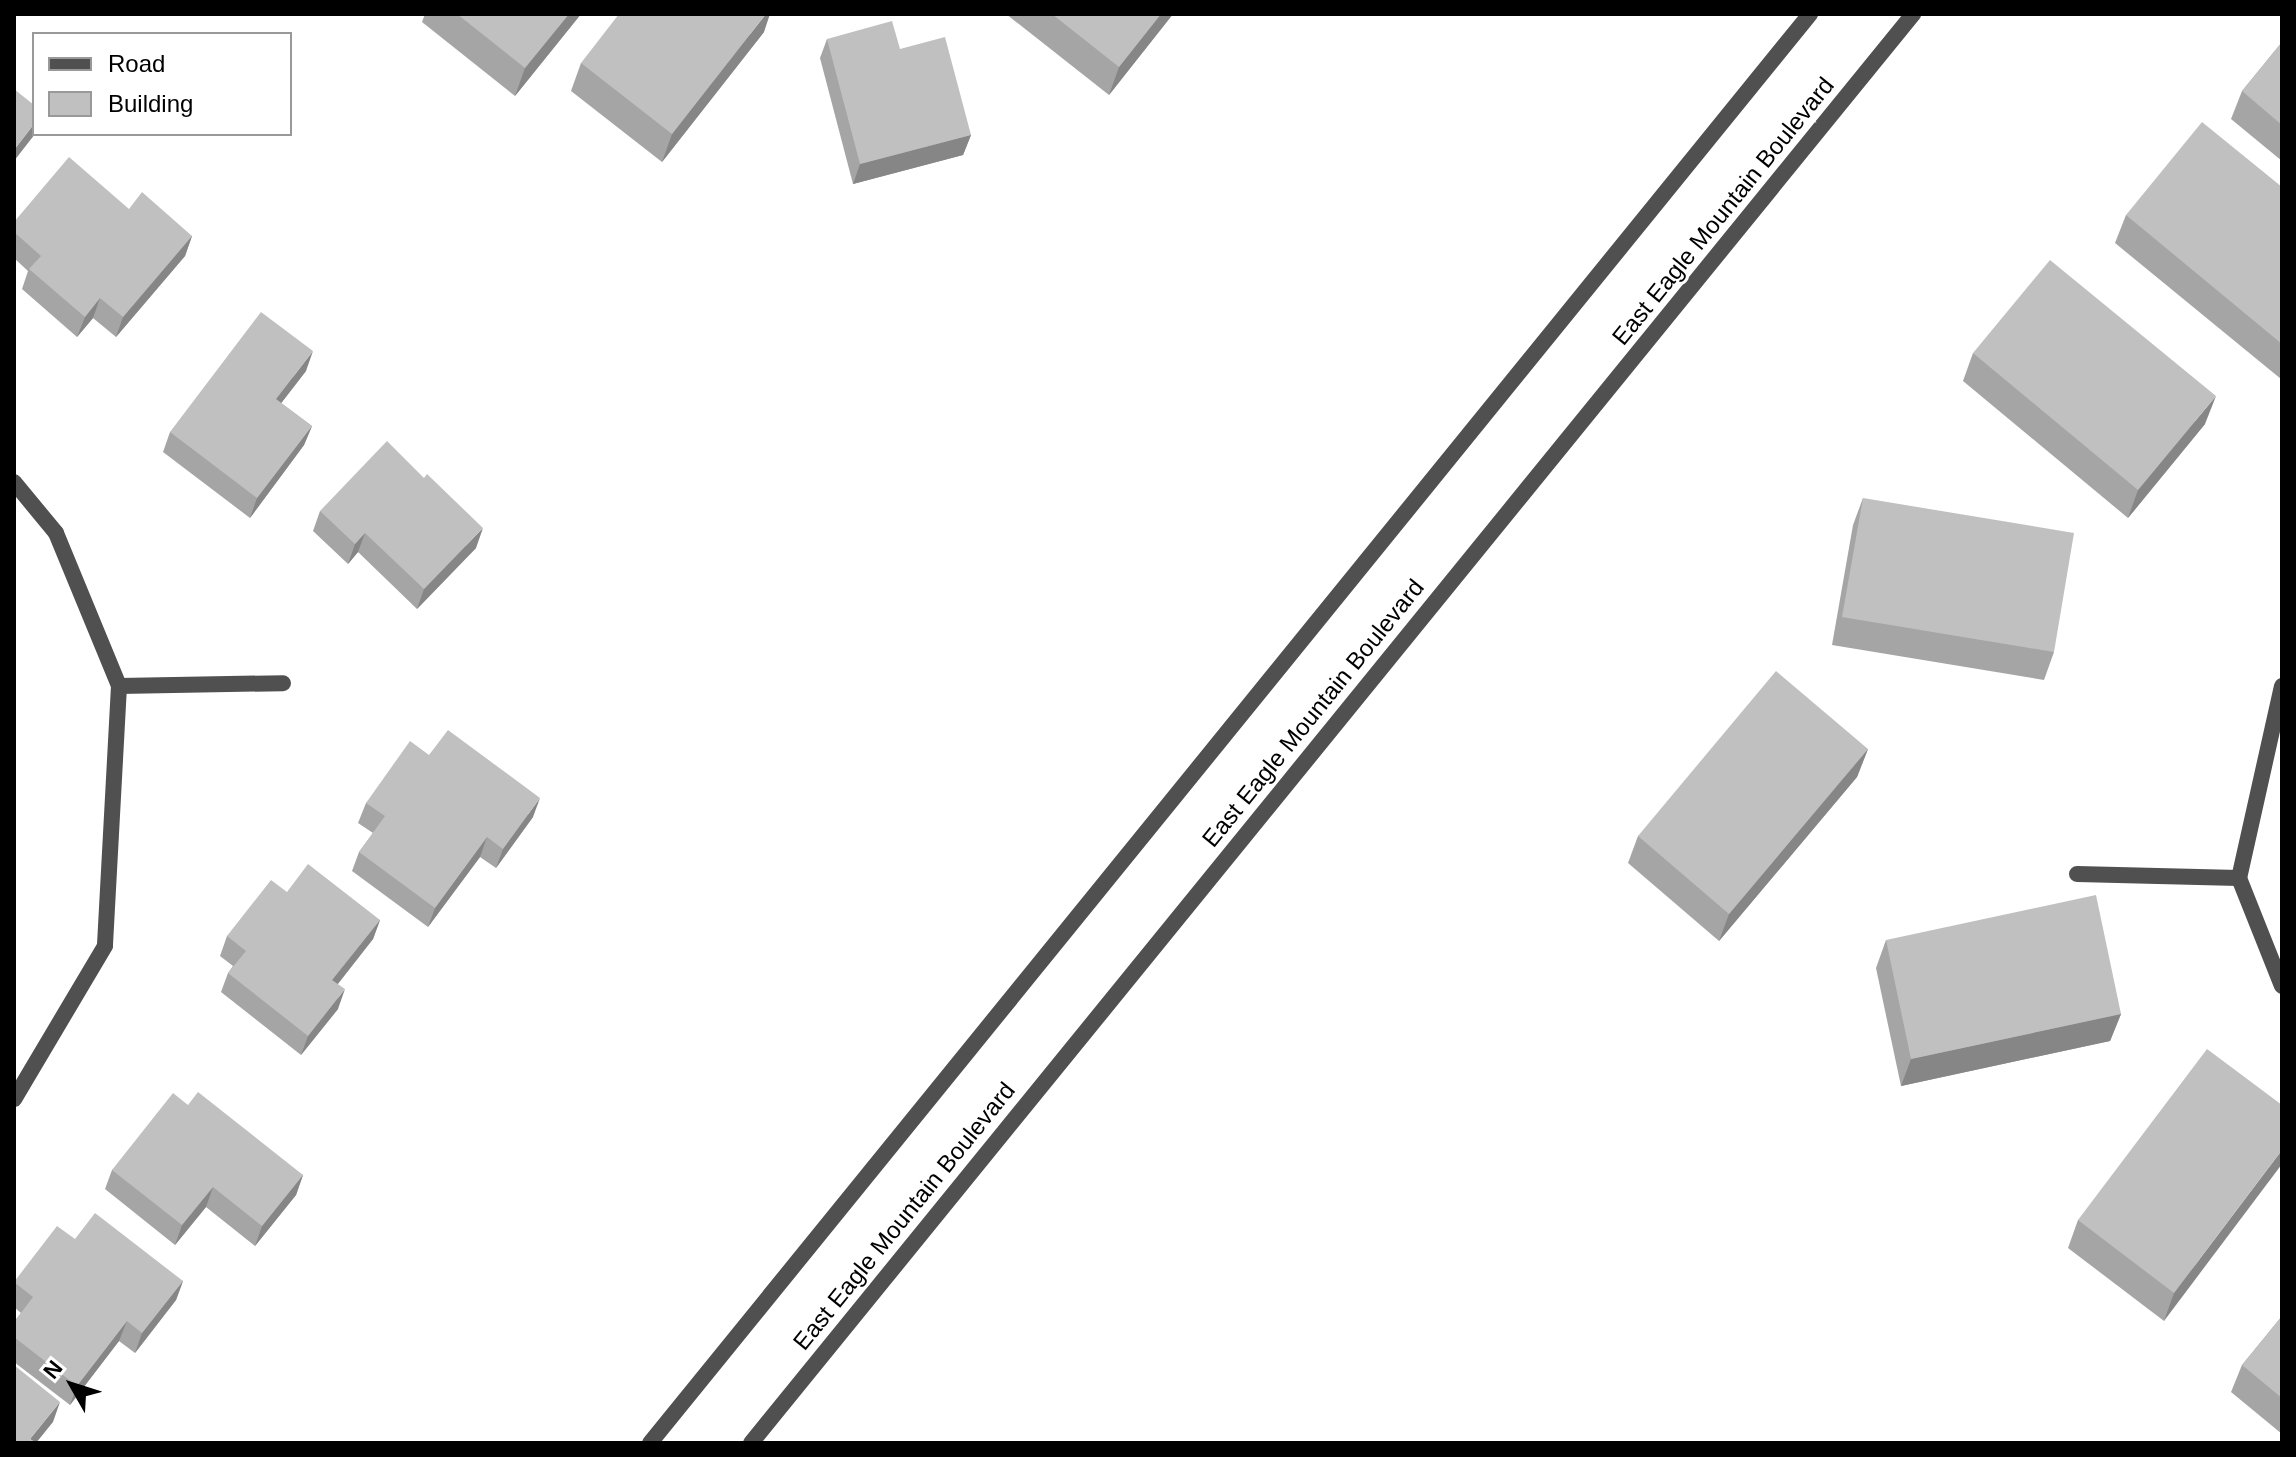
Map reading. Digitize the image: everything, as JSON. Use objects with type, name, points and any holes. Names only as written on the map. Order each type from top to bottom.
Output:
[{"type":"street","points":[[650,1443],[1810,14]]},
{"type":"street","name":"East Eagle Mountain Boulevard","points":[[751,1443],[1913,14]]},
{"type":"street","points":[[14,482],[56,533],[119,686],[105,946],[14,1099]]},
{"type":"street","points":[[119,686],[283,683]]},
{"type":"street","points":[[2282,686],[2239,878],[2282,986]]},
{"type":"street","points":[[2077,874],[2239,878]]},
{"type":"building","points":[[457,14],[569,14],[525,68]]},
{"type":"building","points":[[619,14],[766,14],[672,134],[581,63]]},
{"type":"building","points":[[1052,14],[1161,14],[1119,67]]},
{"type":"building","points":[[892,21],[900,49],[945,37],[971,135],[860,164],[827,39]]},
{"type":"building","points":[[2282,42],[2282,125],[2242,91]]},
{"type":"building","points":[[14,89],[32,103],[32,127],[14,150]]},
{"type":"building","points":[[2202,122],[2282,187],[2282,344],[2126,215]]},
{"type":"building","points":[[69,157],[129,209],[142,192],[192,236],[123,317],[100,298],[85,317],[29,269],[41,256],[14,232],[14,222]]},
{"type":"building","points":[[2050,260],[2216,396],[2138,490],[1973,353]]},
{"type":"building","points":[[261,312],[313,351],[276,399],[312,426],[257,498],[170,432]]},
{"type":"building","points":[[387,441],[424,478],[427,474],[483,528],[424,589],[365,533],[355,544],[320,511]]},
{"type":"building","points":[[1863,498],[2074,533],[2054,652],[1842,617]]},
{"type":"building","points":[[1776,671],[1868,749],[1729,914],[1638,836]]},
{"type":"building","points":[[448,730],[540,798],[503,849],[487,837],[435,908],[359,852],[385,816],[366,803],[410,741],[429,755]]},
{"type":"building","points":[[308,864],[380,920],[332,980],[345,989],[308,1036],[228,973],[246,951],[227,936],[271,880],[287,892]]},
{"type":"building","points":[[2096,895],[2121,1014],[1911,1059],[1886,940]]},
{"type":"building","points":[[2207,1049],[2282,1105],[2282,1150],[2174,1293],[2078,1220]]},
{"type":"building","points":[[198,1092],[303,1175],[262,1226],[213,1187],[182,1225],[112,1170],[173,1093],[188,1105]]},
{"type":"building","points":[[95,1213],[183,1281],[142,1333],[127,1321],[77,1386],[14,1337],[14,1322],[33,1297],[14,1282],[57,1226],[75,1239]]},
{"type":"building","points":[[2282,1316],[2282,1398],[2242,1365]]},
{"type":"building","points":[[14,1365],[60,1402],[30,1439],[35,1443],[14,1443]]}]
